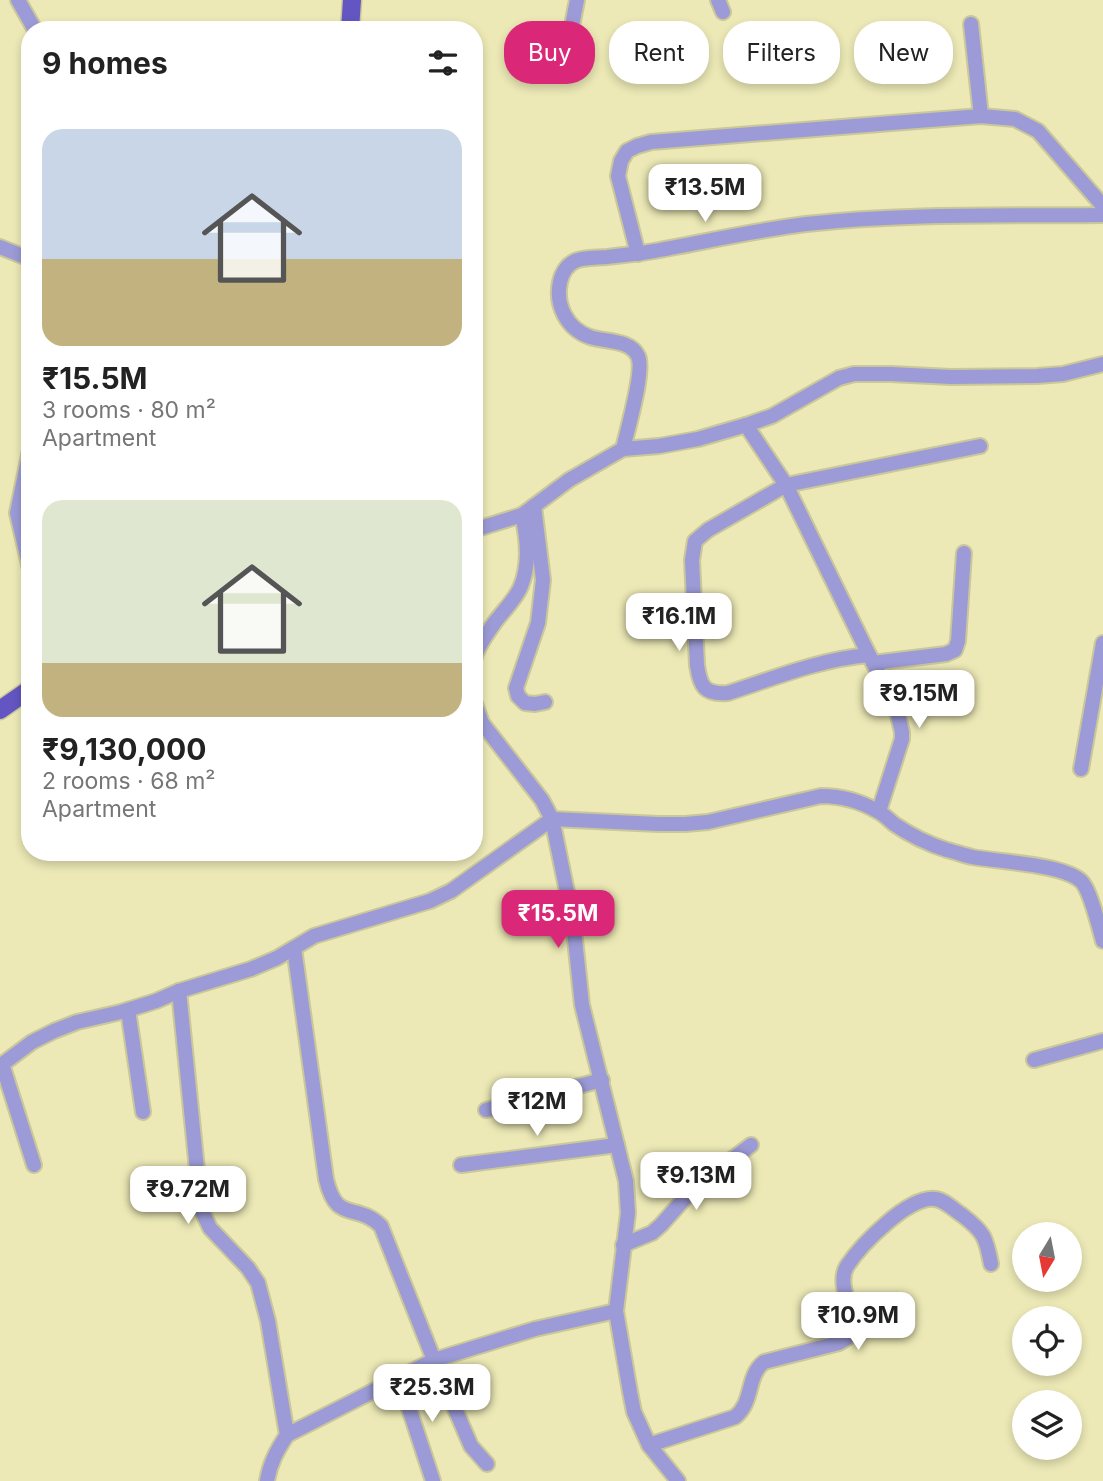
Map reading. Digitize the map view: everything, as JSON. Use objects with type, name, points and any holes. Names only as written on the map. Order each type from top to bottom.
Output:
[{"type":"main road","points":[[351,21],[352,0]]},
{"type":"main road","points":[[0,709],[21,695]]},
{"type":"street","points":[[18,0],[30,21]]},
{"type":"street","points":[[572,21],[577,0]]},
{"type":"street","points":[[971,23],[981,116]]},
{"type":"street","points":[[638,254],[618,176],[621,161],[627,151],[637,146],[665,141],[981,116],[1015,119],[1038,131],[1103,206]]},
{"type":"street","points":[[623,449],[636,391],[639,357],[634,350],[622,343],[592,338],[581,333],[564,316],[558,298],[561,278],[573,262],[638,254],[803,225],[853,220],[935,216],[1103,215]]},
{"type":"street","points":[[0,247],[21,252]]},
{"type":"street","points":[[483,527],[528,510],[569,481],[623,449],[698,439],[746,425],[772,416],[826,384],[854,374],[1037,376],[1063,374],[1103,364]]},
{"type":"street","points":[[746,425],[786,485],[896,707],[902,739],[878,811]]},
{"type":"street","points":[[964,553],[958,641],[955,649],[946,654],[871,659],[851,657],[826,662],[728,693],[710,692],[702,687],[697,665],[691,561],[695,541],[708,530],[786,485],[980,446]]},
{"type":"street","points":[[21,494],[17,513],[21,530]]},
{"type":"street","points":[[483,639],[520,587],[524,572],[528,510]]},
{"type":"street","points":[[528,510],[542,561],[543,580],[538,623],[516,688],[518,696],[525,703],[545,702]]},
{"type":"street","points":[[1081,769],[1098,691],[1103,643]]},
{"type":"street","points":[[483,724],[542,800],[552,819],[573,921],[582,1005],[628,1198],[616,1311],[629,1392],[649,1445],[678,1481]]},
{"type":"street","points":[[34,1165],[1,1065],[33,1042],[76,1022],[128,1010],[179,990],[251,969],[277,958],[314,936],[430,901],[451,891],[552,819],[685,824],[708,822],[821,796],[837,796],[878,811],[922,840],[945,849],[973,857],[1060,871],[1080,880],[1086,887],[1103,941]]},
{"type":"street","points":[[294,948],[330,1194],[340,1208],[372,1217],[381,1226],[471,1446],[487,1464]]},
{"type":"street","points":[[179,990],[201,1209],[210,1228],[248,1268],[258,1283],[268,1321],[287,1435]]},
{"type":"street","points":[[128,1010],[143,1112]]},
{"type":"street","points":[[1034,1060],[1103,1041]]},
{"type":"street","points":[[486,1110],[601,1080]]},
{"type":"street","points":[[461,1165],[617,1145]]},
{"type":"street","points":[[623,1245],[652,1233],[693,1189],[751,1145]]},
{"type":"street","points":[[649,1445],[735,1417],[746,1404],[755,1373],[764,1362],[839,1343],[850,1336],[853,1318],[842,1278],[846,1267],[871,1236],[914,1204],[924,1199],[941,1200],[975,1225],[987,1241],[991,1264]]},
{"type":"street","points":[[267,1481],[277,1449],[287,1435],[434,1360],[535,1329],[616,1311]]},
{"type":"street","points":[[399,1378],[433,1481]]}]
